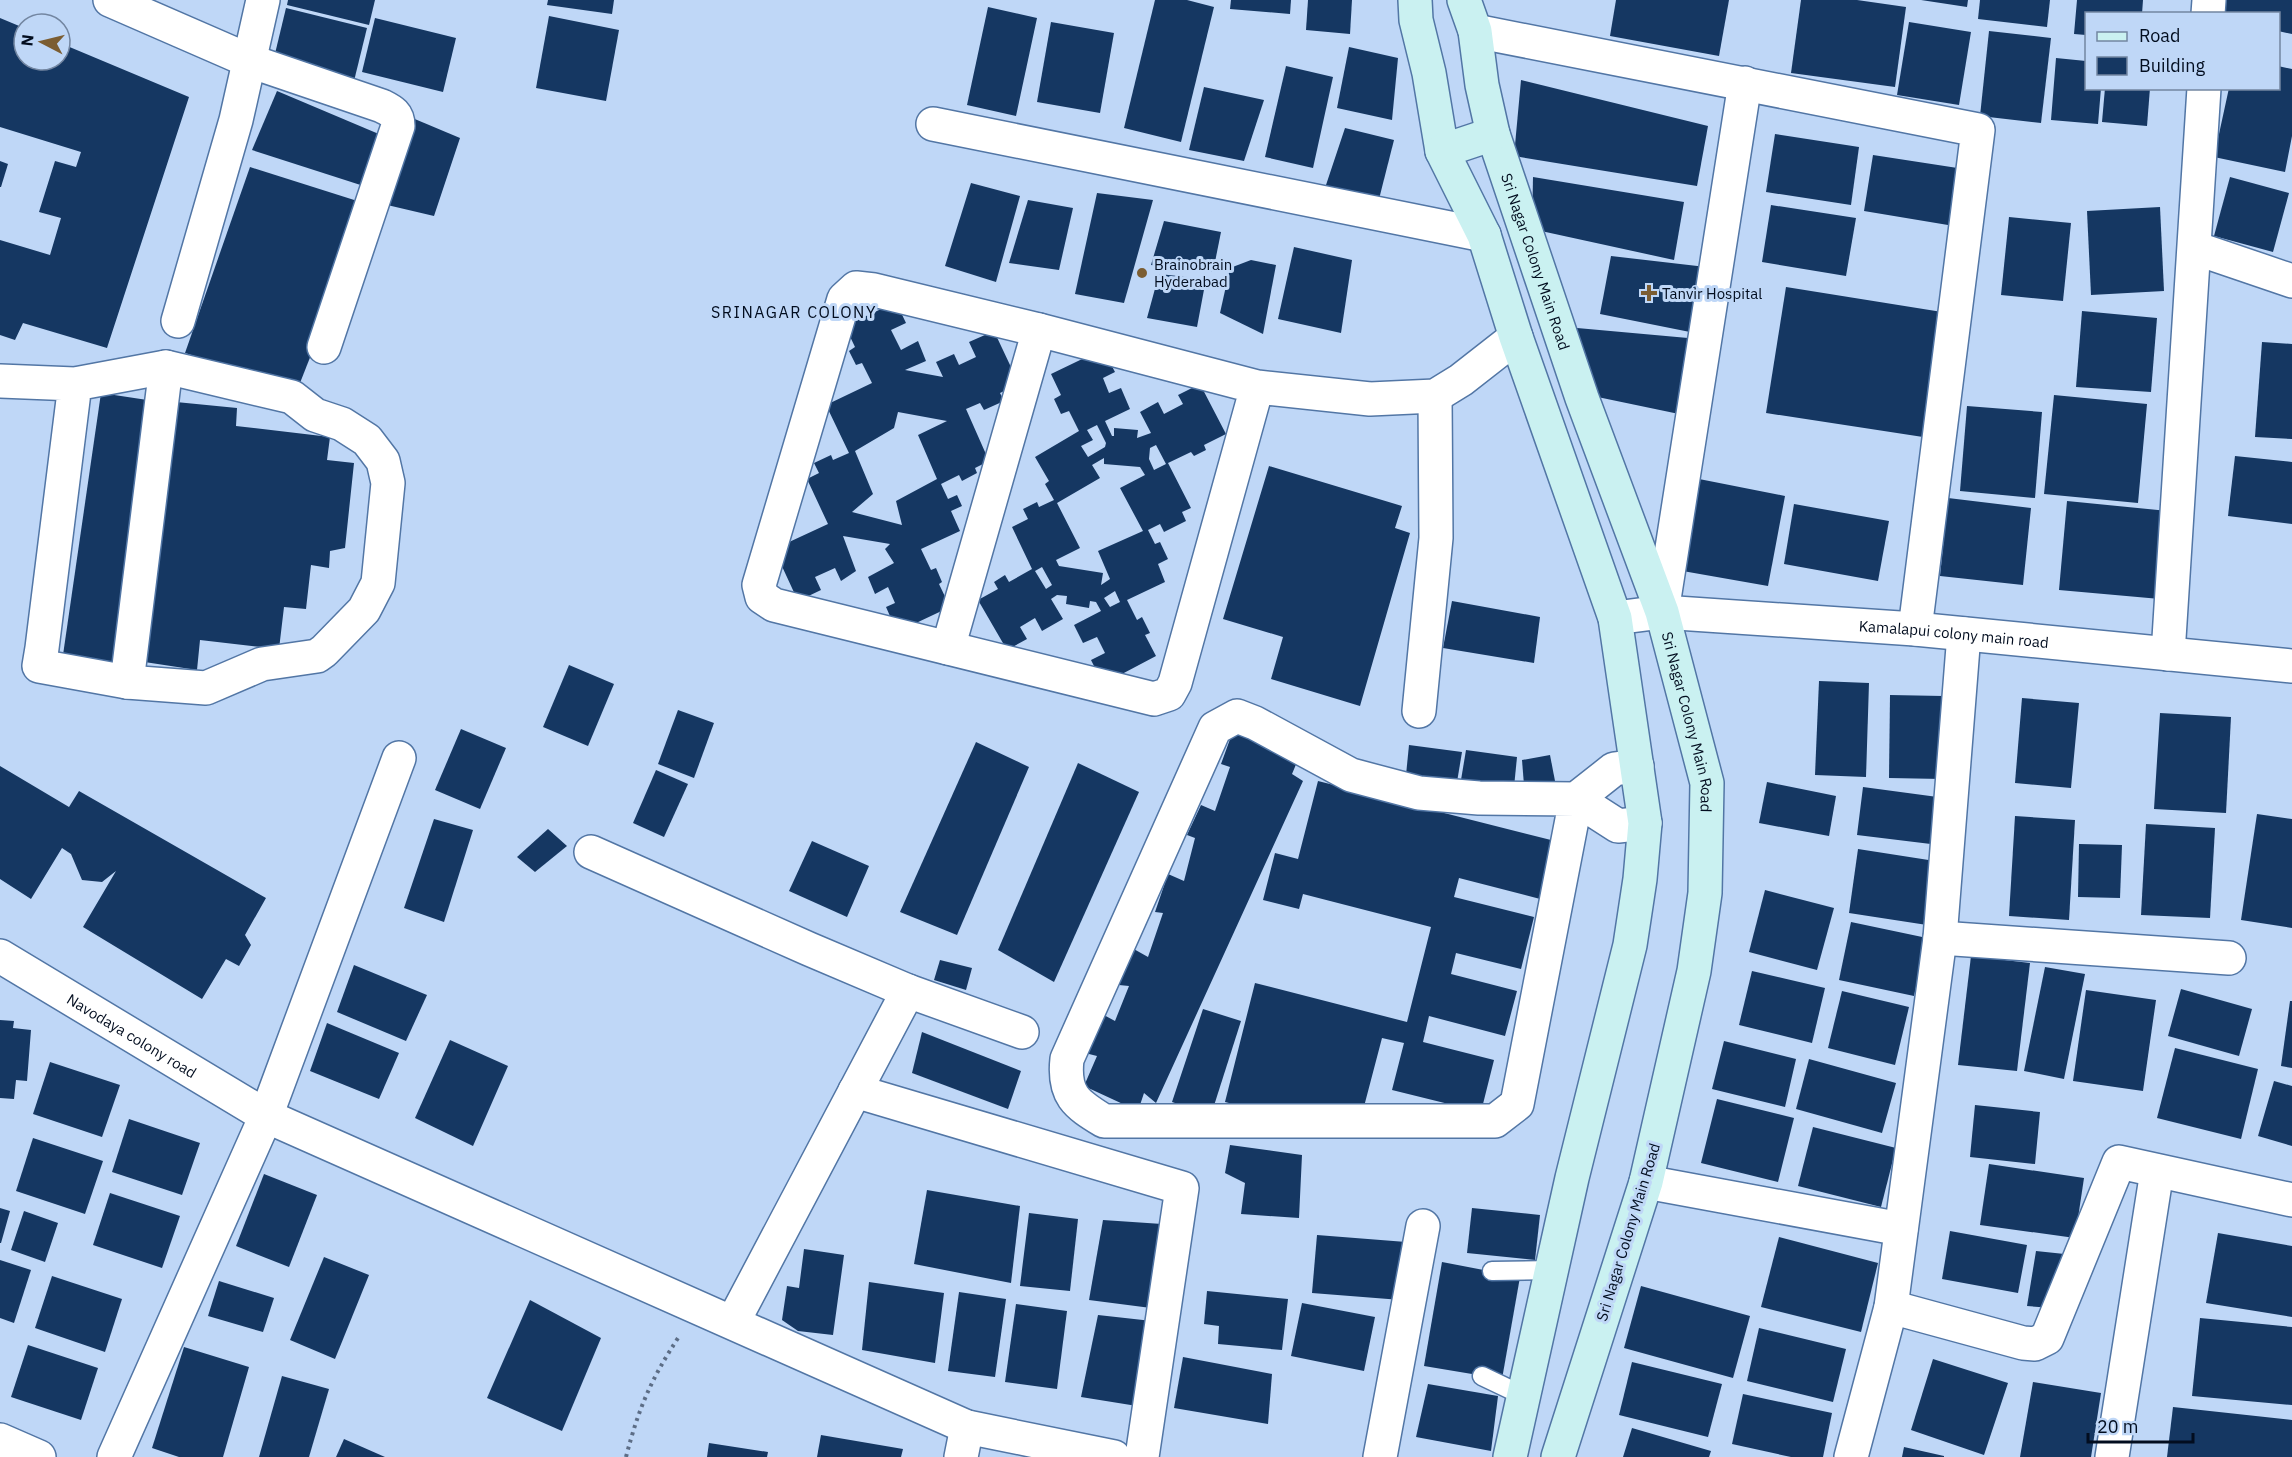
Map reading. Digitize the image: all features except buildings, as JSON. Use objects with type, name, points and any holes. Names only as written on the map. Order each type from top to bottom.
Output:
[{"type":"main road","points":[[1415,0],[1416,20],[1443,151],[1484,235],[1516,338],[1615,618],[1645,823],[1640,879],[1630,945],[1572,1178],[1510,1457]]},
{"type":"main road","name":"Sri Nagar Colony Main Road","points":[[1464,0],[1475,31],[1482,85],[1493,134],[1582,398],[1662,612],[1707,783],[1705,893],[1694,971],[1646,1182],[1558,1457]]},
{"type":"main road","points":[[1443,151],[1493,134]]},
{"type":"street","points":[[110,0],[250,61],[382,106],[394,112],[398,118],[394,137],[324,347]]},
{"type":"street","points":[[178,321],[236,120],[263,0]]},
{"type":"street","points":[[1475,31],[1978,130],[1915,629]]},
{"type":"street","points":[[1662,612],[1745,83]]},
{"type":"street","points":[[2168,654],[2204,90]]},
{"type":"street","points":[[933,124],[1484,235]]},
{"type":"street","points":[[2195,248],[2292,281]]},
{"type":"street","points":[[1257,387],[1175,683],[1169,694],[1154,699],[774,605],[762,597],[759,585],[844,299],[856,288],[874,290],[1040,330],[1257,387],[1370,399],[1435,396],[1461,380],[1516,338]]},
{"type":"street","points":[[948,648],[1040,330]]},
{"type":"street","points":[[127,682],[166,367]]},
{"type":"street","points":[[0,381],[75,384],[166,367],[292,397],[315,415],[342,424],[367,440],[383,461],[388,483],[378,583],[364,610],[317,656],[262,664],[206,688],[127,682],[39,666],[75,384]]},
{"type":"street","points":[[1419,711],[1436,538],[1435,396]]},
{"type":"street","name":"Kamalapui colony main road","points":[[1615,618],[1662,612],[1915,629],[2292,666]]},
{"type":"street","points":[[1851,1457],[1891,1307],[1940,938],[1965,634]]},
{"type":"street","points":[[1637,766],[1614,769],[1576,800],[1517,1104],[1496,1121],[1104,1121],[1078,1105],[1065,1077],[1067,1059],[1215,728],[1237,716],[1255,723],[1351,775],[1419,793],[1479,798],[1576,800],[1618,826],[1645,823]]},
{"type":"street","points":[[114,1457],[266,1116],[399,758]]},
{"type":"street","points":[[591,852],[909,991],[1022,1032]]},
{"type":"street","points":[[1940,938],[2229,958]]},
{"type":"street","name":"Navodaya colony road","points":[[0,956],[266,1116],[733,1322],[964,1442],[1114,1457]]},
{"type":"street","points":[[733,1322],[909,991]]},
{"type":"street","points":[[855,1091],[1182,1188],[1142,1457]]},
{"type":"street","points":[[1891,1307],[2023,1343],[2036,1344],[2047,1338],[2119,1162],[2292,1200]]},
{"type":"street","points":[[2112,1457],[2157,1171]]},
{"type":"street","points":[[1646,1182],[1901,1229]]},
{"type":"street","points":[[1380,1457],[1424,1226]]},
{"type":"street","points":[[0,1440],[39,1457]]},
{"type":"lane","points":[[1492,1271],[1552,1270]]},
{"type":"lane","points":[[1482,1376],[1524,1396]]},
{"type":"path","points":[[626,1457],[637,1416],[647,1391],[663,1361],[698,1307]]},
{"type":"place","name":"Brainobrain Hyderabad","points":[[1142,273]]},
{"type":"place","name":"Tanvir Hospital","points":[[1649,293]]},
{"type":"district","name":"SRINAGAR COLONY","points":[[794,312]]}]
